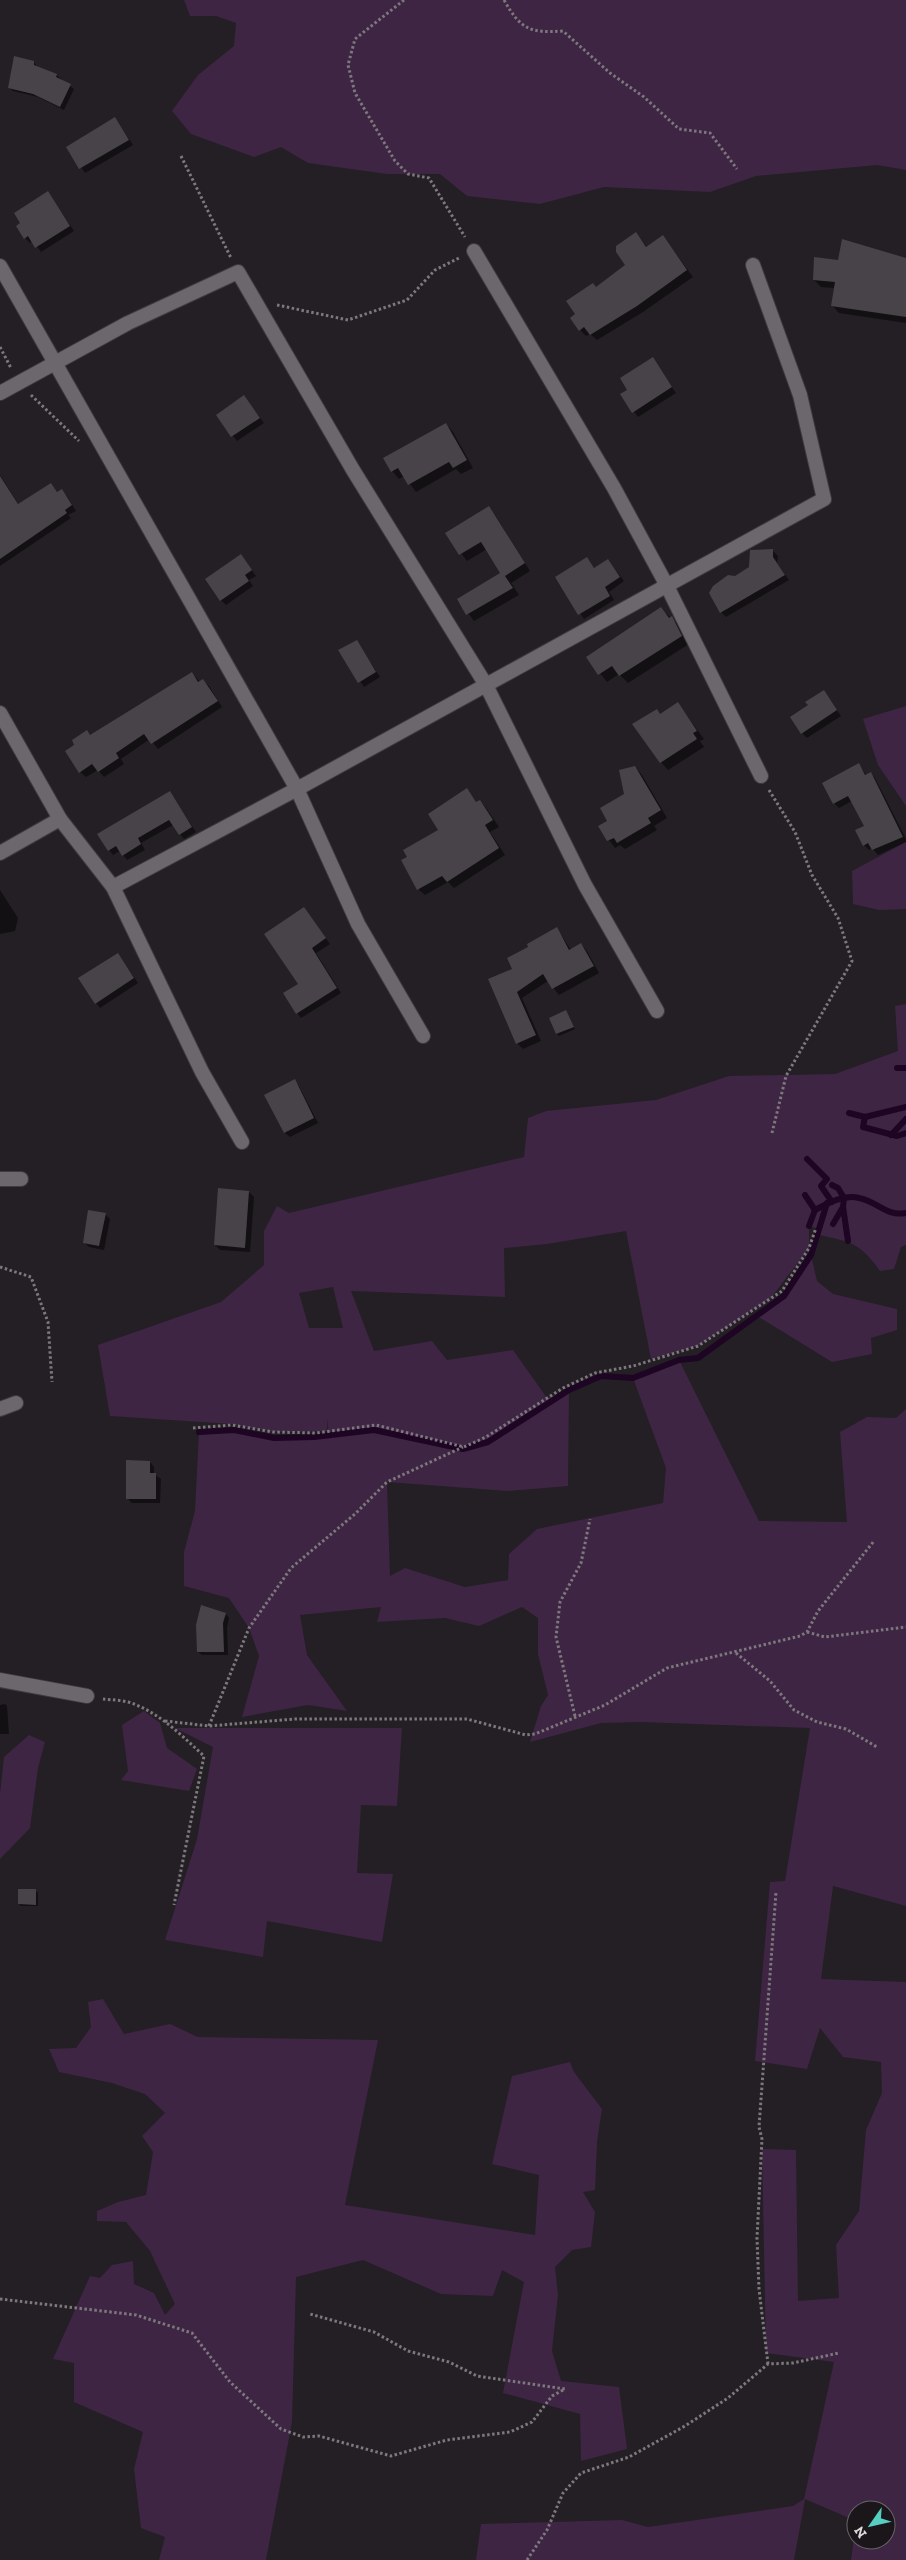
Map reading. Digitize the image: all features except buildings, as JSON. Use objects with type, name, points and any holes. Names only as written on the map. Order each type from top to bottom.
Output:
[{"type":"street","points":[[474,251],[614,488],[666,584],[761,776]]},
{"type":"street","points":[[113,887],[297,790],[666,584],[824,499],[800,395],[752,265]]},
{"type":"street","points":[[0,266],[297,790],[358,924],[423,1036]]},
{"type":"street","points":[[0,393],[128,324],[238,272],[353,470],[486,684],[585,885],[657,1011]]},
{"type":"street","points":[[0,713],[60,819],[113,887],[202,1072],[242,1142]]},
{"type":"street","points":[[0,853],[60,819]]},
{"type":"street","points":[[0,1179],[21,1179]]},
{"type":"street","points":[[0,1409],[16,1403]]},
{"type":"street","points":[[0,1680],[87,1696]]},
{"type":"path","points":[[276,305],[348,320],[407,300],[435,270],[474,251],[429,178],[408,174],[395,161],[355,93],[348,65],[355,39],[404,0]]},
{"type":"path","points":[[504,0],[515,19],[537,33],[564,31],[610,73],[644,97],[679,129],[710,133],[737,169]]},
{"type":"path","points":[[181,156],[238,272]]},
{"type":"path","points":[[761,776],[795,832],[812,875],[838,918],[852,961],[786,1076],[772,1133]]},
{"type":"path","points":[[208,1726],[249,1628],[291,1568],[354,1514],[387,1482],[486,1437],[563,1388],[595,1373],[634,1366],[698,1346],[782,1291],[809,1248],[816,1228]]},
{"type":"path","points":[[0,1267],[31,1278],[48,1322],[52,1382]]},
{"type":"path","points":[[193,1428],[232,1424],[273,1432],[316,1433],[376,1426],[464,1447]]},
{"type":"path","points":[[575,1716],[556,1636],[560,1602],[581,1563],[590,1519]]},
{"type":"path","points":[[165,1721],[208,1726],[295,1719],[467,1719],[526,1735],[534,1734],[605,1705],[668,1668],[800,1636],[807,1632],[818,1611],[874,1541]]},
{"type":"path","points":[[807,1632],[825,1637],[906,1628]]},
{"type":"path","points":[[736,1653],[770,1681],[794,1710],[816,1722],[846,1729],[877,1747]]},
{"type":"path","points":[[87,1696],[132,1704],[165,1721],[204,1756],[174,1905]]},
{"type":"path","points":[[768,2364],[759,2289],[757,2238],[762,2139],[759,2127],[776,1892]]},
{"type":"path","points":[[0,2299],[136,2315],[192,2333],[230,2382],[281,2430],[303,2437],[319,2436],[391,2456],[447,2440],[510,2432],[532,2422],[552,2396],[565,2389],[477,2376],[449,2362],[408,2351],[374,2332],[310,2314]]},
{"type":"path","points":[[527,2560],[547,2530],[563,2493],[581,2473],[629,2458],[685,2426],[728,2398],[768,2364],[793,2363],[839,2353]]},
{"type":"shaded area","points":[[184,0],[906,0],[906,170],[877,165],[756,176],[710,192],[604,187],[540,204],[467,196],[440,174],[387,174],[308,163],[281,147],[254,157],[191,134],[172,111],[198,75],[234,46],[236,23],[216,16],[190,16]]},
{"type":"shaded area","points":[[906,706],[906,806],[878,765],[863,719]]},
{"type":"shaded area","points":[[906,842],[906,909],[879,910],[853,904],[852,871]]},
{"type":"shaded area","points":[[906,1004],[906,1245],[901,1247],[894,1269],[880,1271],[861,1249],[848,1242],[819,1235],[816,1228],[809,1226],[809,1248],[771,1298],[698,1346],[651,1359],[626,1231],[547,1244],[504,1248],[505,1297],[351,1291],[374,1351],[432,1341],[447,1360],[513,1350],[547,1398],[569,1390],[568,1486],[508,1491],[387,1482],[390,1576],[405,1568],[465,1587],[508,1580],[509,1554],[537,1529],[663,1503],[666,1468],[633,1378],[679,1360],[759,1521],[847,1522],[840,1432],[867,1417],[896,1418],[906,1409],[906,1906],[833,1886],[821,1979],[906,1982],[906,2560],[851,2560],[852,2550],[896,2550],[896,2500],[846,2500],[846,2517],[805,2499],[794,2560],[476,2560],[481,2524],[622,2520],[648,2527],[793,2506],[804,2499],[834,2362],[766,2353],[762,2149],[796,2150],[798,2301],[839,2298],[836,2245],[859,2211],[866,2130],[882,2093],[881,2062],[843,2057],[820,2028],[807,2069],[755,2061],[770,1882],[785,1881],[810,1728],[640,1722],[601,1723],[530,1742],[541,1706],[548,1695],[538,1654],[538,1618],[522,1607],[479,1626],[445,1618],[377,1622],[381,1607],[300,1615],[307,1655],[347,1711],[308,1705],[242,1717],[259,1656],[249,1628],[229,1598],[184,1586],[184,1552],[195,1511],[199,1432],[234,1430],[274,1438],[329,1436],[327,1419],[327,1431],[273,1432],[232,1424],[110,1416],[98,1345],[221,1302],[264,1265],[264,1231],[277,1206],[289,1213],[524,1157],[528,1118],[546,1111],[656,1100],[729,1076],[835,1074],[898,1051],[895,1006]],"holes":[[[333,1287],[343,1328],[309,1328],[299,1293]]]},
{"type":"shaded area","points":[[811,1255],[817,1281],[833,1294],[897,1309],[897,1330],[871,1338],[872,1354],[832,1362],[757,1316],[784,1296]]},
{"type":"shaded area","points":[[144,1711],[160,1723],[167,1748],[197,1769],[189,1791],[121,1780],[128,1771],[122,1725]]},
{"type":"shaded area","points":[[175,1728],[402,1728],[397,1806],[361,1805],[357,1873],[393,1874],[382,1942],[267,1921],[263,1957],[165,1940],[197,1839],[213,1747]]},
{"type":"shaded area","points":[[29,1735],[45,1742],[38,1768],[30,1828],[0,1859],[0,1794],[4,1757]]},
{"type":"shaded area","points":[[103,1999],[124,2034],[170,2024],[198,2037],[378,2040],[345,2205],[535,2235],[539,2175],[492,2164],[512,2076],[570,2062],[574,2072],[602,2109],[597,2142],[595,2190],[583,2192],[595,2212],[591,2247],[572,2250],[555,2267],[558,2295],[552,2351],[561,2381],[619,2387],[627,2449],[581,2461],[580,2414],[503,2393],[524,2282],[502,2270],[493,2296],[441,2294],[363,2260],[296,2277],[292,2422],[266,2560],[159,2560],[165,2537],[141,2528],[134,2469],[143,2432],[74,2402],[74,2363],[53,2359],[90,2276],[100,2278],[112,2265],[133,2261],[134,2284],[154,2293],[165,2315],[175,2304],[150,2251],[126,2222],[97,2221],[97,2211],[118,2202],[146,2195],[153,2152],[142,2136],[165,2113],[145,2094],[112,2083],[59,2072],[49,2049],[76,2048],[91,2027],[88,2002]]},
{"type":"waterway","points":[[897,1068],[906,1068]]},
{"type":"waterway","points":[[865,1117],[906,1107]]},
{"type":"waterway","points":[[849,1113],[865,1117],[863,1127],[897,1136],[906,1133]]},
{"type":"waterway","points":[[891,1135],[906,1119]]},
{"type":"waterway","points":[[807,1159],[827,1179],[821,1186],[832,1202]]},
{"type":"waterway","points":[[832,1185],[838,1188],[844,1198],[843,1207],[848,1241]]},
{"type":"waterway","points":[[805,1195],[815,1210]]},
{"type":"waterway","points":[[809,1226],[815,1210],[831,1202],[848,1197],[871,1202],[893,1213],[906,1213]]},
{"type":"waterway","points":[[199,1432],[234,1430],[274,1438],[314,1437],[374,1430],[463,1449],[488,1442],[569,1390],[601,1376],[633,1378],[679,1360],[698,1358],[784,1296],[811,1255],[827,1203]]},
{"type":"waterway","points":[[833,1224],[843,1207]]}]
